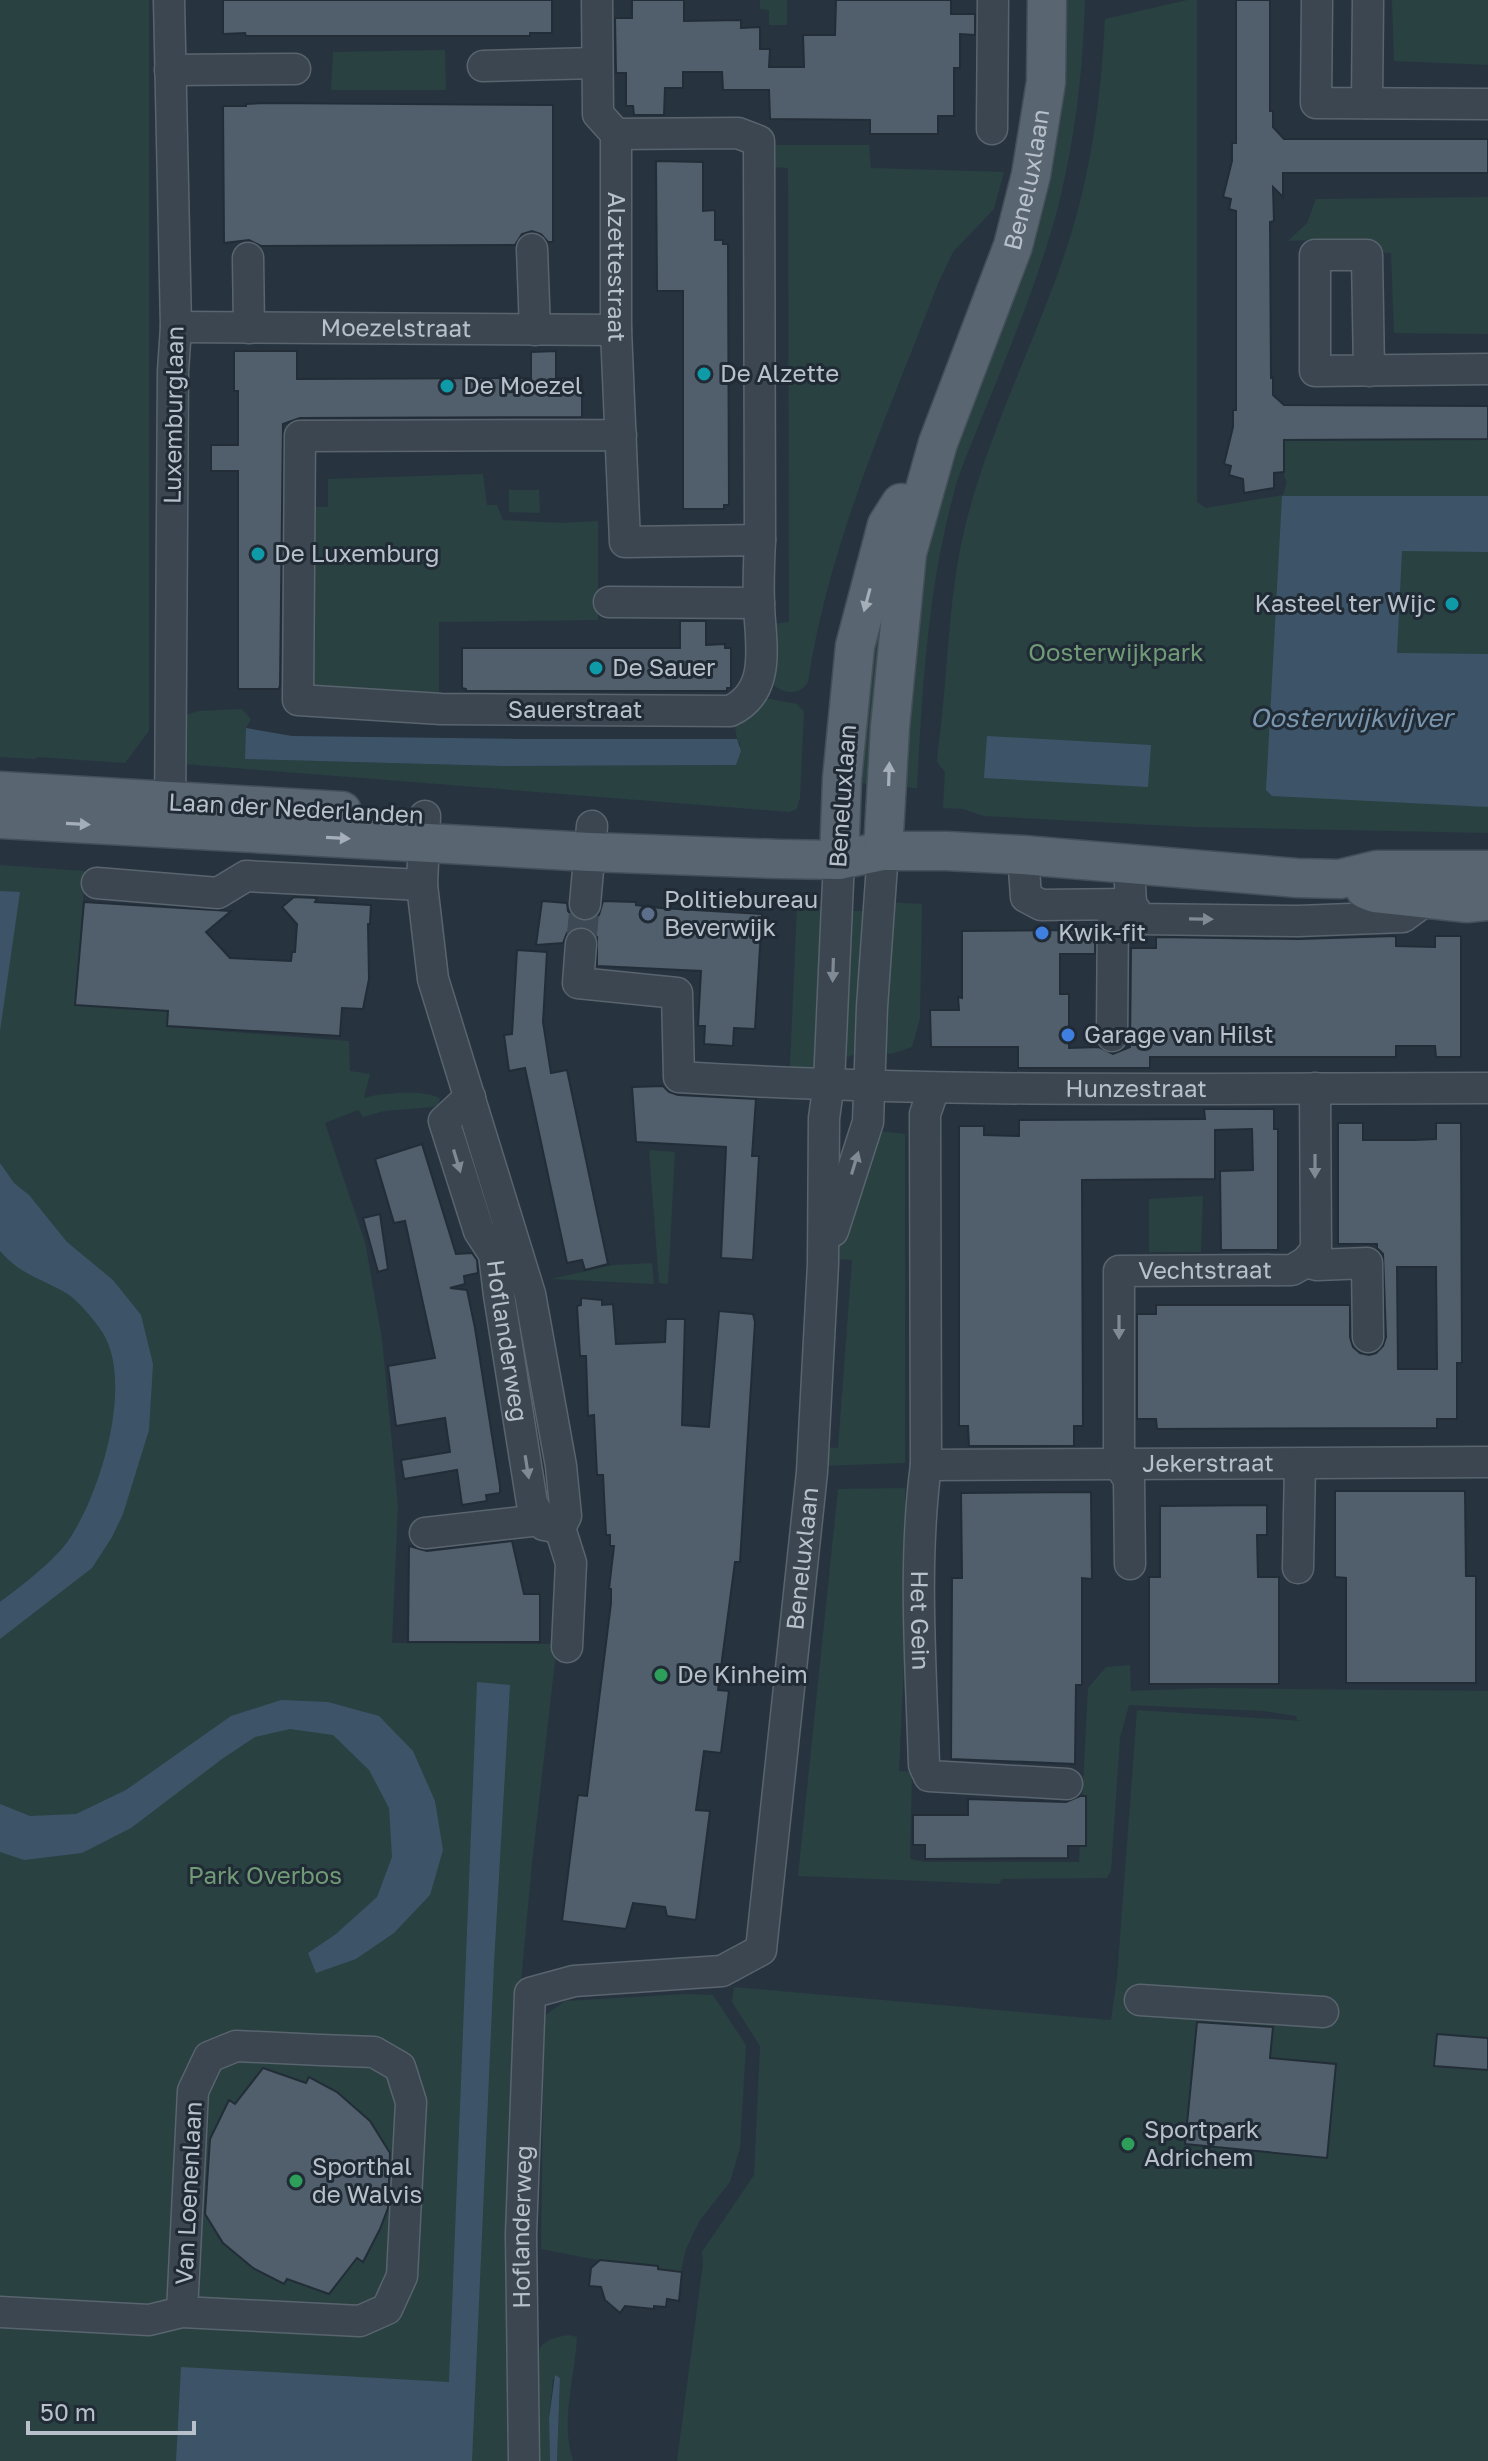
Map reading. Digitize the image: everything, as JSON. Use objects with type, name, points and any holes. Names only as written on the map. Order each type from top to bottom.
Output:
[{"type":"main road","name":"Beneluxlaan","points":[[883,851],[890,727],[907,553],[938,443],[1013,246],[1031,175],[1046,82],[1047,0]]},
{"type":"main road","name":"Beneluxlaan","points":[[840,851],[842,779],[855,646],[887,525],[938,443]]},
{"type":"main road","name":"Laan der Nederlanden","points":[[0,791],[170,815]]},
{"type":"main road","name":"Laan der Nederlanden","points":[[0,819],[170,815],[424,829],[589,851],[921,850],[1023,855],[1340,879],[1375,893],[1488,870]]},
{"type":"main road","name":"Laan der Nederlanden","points":[[1420,884],[1467,903],[1488,901]]},
{"type":"street","name":"Luxemburglaan","points":[[169,0],[176,327],[173,371],[170,815]]},
{"type":"street","name":"Alzettestraat","points":[[597,0],[598,114],[616,134],[616,330],[625,542],[760,540]]},
{"type":"street","points":[[992,129],[993,0]]},
{"type":"street","points":[[1317,0],[1316,103],[1488,104]]},
{"type":"street","points":[[1367,103],[1368,0]]},
{"type":"street","points":[[483,66],[597,63]]},
{"type":"street","points":[[170,70],[295,69]]},
{"type":"street","name":"Sauerstraat","points":[[616,134],[738,133],[759,141],[759,603],[763,666],[755,687],[745,704],[730,711],[441,709],[298,700],[300,436],[621,435]]},
{"type":"street","points":[[532,249],[535,330]]},
{"type":"street","points":[[248,258],[249,328]]},
{"type":"street","name":"Moezelstraat","points":[[176,327],[616,330]]},
{"type":"street","points":[[1369,371],[1488,369]]},
{"type":"street","points":[[609,602],[759,603]]},
{"type":"street","name":"Hoflanderweg","points":[[424,829],[422,885],[433,979],[530,1294],[561,1466],[549,1514],[571,1563],[567,1647]]},
{"type":"street","points":[[585,904],[589,851]]},
{"type":"street","name":"Beneluxlaan","points":[[530,1993],[574,1981],[722,1971],[761,1950],[812,1472],[823,1264],[824,1118],[829,1083],[840,851]]},
{"type":"street","name":"Beneluxlaan","points":[[823,1264],[868,1122],[883,851]]},
{"type":"street","points":[[1023,855],[1026,897],[1041,905],[1122,904],[1141,919],[1298,921],[1403,917],[1418,906],[1420,884]]},
{"type":"street","points":[[1112,1036],[1122,904],[1129,865]]},
{"type":"street","points":[[97,883],[218,893],[246,876],[422,885]]},
{"type":"street","name":"Hunzestraat","points":[[581,944],[578,983],[677,993],[679,1077],[784,1084],[934,1088],[1488,1088]]},
{"type":"street","points":[[926,1465],[925,1114],[934,1088]]},
{"type":"street","name":"Vechtstraat","points":[[1119,1464],[1119,1271],[1292,1270],[1306,1262],[1316,1250],[1315,1088]]},
{"type":"street","points":[[1306,1262],[1317,1265],[1367,1263],[1368,1337]]},
{"type":"street","name":"Jekerstraat","points":[[926,1465],[1488,1462]]},
{"type":"street","points":[[1119,1464],[1129,1480],[1130,1564]]},
{"type":"street","points":[[1298,1568],[1300,1464]]},
{"type":"street","name":"Het Gein","points":[[926,1465],[922,1498],[921,1635],[924,1765],[929,1776],[1067,1784]]},
{"type":"street","points":[[425,1533],[549,1514]]},
{"type":"street","name":"Hoflanderweg","points":[[524,2461],[521,2248],[530,1993]]},
{"type":"street","points":[[1140,2000],[1323,2012]]},
{"type":"street","name":"Van Loenenlaan","points":[[0,2312],[149,2320],[182,2312],[360,2321],[387,2309],[402,2276],[404,2244],[411,2102],[400,2067],[374,2052],[236,2046],[209,2057],[193,2091],[182,2312]]},
{"type":"green space","points":[[0,0],[149,0],[149,731],[125,763],[0,757]]},
{"type":"green space","points":[[760,0],[787,0],[787,25],[769,25],[769,10],[760,9]]},
{"type":"green space","points":[[1059,0],[1085,0],[1080,80],[1069,159],[1057,211],[1036,277],[959,475],[934,591],[917,788],[897,787],[906,633]]},
{"type":"green space","name":"Oosterwijkpark","points":[[1197,0],[1197,502],[1206,508],[1283,495],[1287,482],[1284,476],[1283,412],[1488,412],[1488,833],[1193,827],[984,816],[963,809],[943,808],[945,772],[937,762],[952,603],[961,544],[989,449],[1053,286],[1082,195],[1101,78],[1105,19]]},
{"type":"green space","points":[[1392,0],[1488,0],[1488,65],[1394,61]]},
{"type":"green space","points":[[445,50],[446,90],[331,90],[333,52]]},
{"type":"green space","points":[[771,145],[869,145],[871,168],[1004,172],[994,209],[953,252],[939,281],[845,528],[830,579],[808,682],[794,692],[784,691],[769,681],[772,624],[789,622],[788,168],[770,167]]},
{"type":"green space","points":[[1488,197],[1488,334],[1394,333],[1391,253],[1378,252],[1374,243],[1358,239],[1288,241],[1307,223],[1316,199]]},
{"type":"green space","points":[[483,474],[487,505],[497,505],[503,520],[598,521],[598,620],[439,622],[439,699],[304,694],[304,507],[328,507],[328,479]]},
{"type":"green space","points":[[509,490],[539,490],[540,513],[509,512]]},
{"type":"green space","points":[[883,580],[877,784],[853,783]]},
{"type":"green space","points":[[765,698],[797,704],[804,712],[800,798],[797,809],[789,812],[184,764],[184,715],[199,711],[242,709],[251,719],[246,728],[246,759],[501,766],[736,765],[740,744],[734,721]]},
{"type":"green space","name":"Park Overbos","points":[[0,865],[85,871],[76,1001],[172,1010],[171,1027],[349,1041],[350,1071],[370,1074],[364,1098],[415,1093],[440,1099],[438,1105],[432,1107],[384,1111],[363,1117],[358,1110],[325,1123],[365,1242],[382,1339],[398,1506],[392,1643],[557,1644],[532,1863],[511,2091],[510,2461],[0,2461]]},
{"type":"green space","points":[[887,902],[922,904],[920,1018],[912,1047],[891,1054],[880,1051]]},
{"type":"green space","points":[[797,906],[822,907],[814,1068],[809,1075],[791,1073],[790,1065]]},
{"type":"green space","points":[[849,911],[868,911],[856,1053],[849,1057],[844,1055]]},
{"type":"green space","points":[[879,1131],[905,1134],[905,1463],[820,1466],[821,1447],[838,1448],[852,1260],[835,1259],[846,1216]]},
{"type":"green space","points":[[649,1150],[675,1152],[668,1284],[659,1283]]},
{"type":"green space","points":[[1203,1196],[1201,1252],[1149,1252],[1149,1199]]},
{"type":"green space","points":[[652,1263],[654,1284],[551,1279],[613,1265]]},
{"type":"green space","name":"Sportpark Adrichem","points":[[905,1488],[907,1602],[899,1771],[912,1772],[910,1859],[926,1862],[1079,1862],[1088,1688],[1106,1667],[1130,1665],[1131,1691],[1212,1688],[1488,1691],[1488,2461],[677,2461],[702,2252],[754,2175],[760,2046],[732,2002],[734,1987],[1111,2020],[1137,1710],[1303,1721],[1297,1720],[1296,1716],[1263,1711],[1129,1705],[1120,1738],[1111,1871],[1107,1878],[1002,1879],[999,1884],[798,1876],[838,1489]]},
{"type":"green space","points":[[713,1995],[746,2045],[740,2148],[730,2182],[700,2220],[686,2249],[680,2276],[541,2249],[544,2016],[565,2001]]},
{"type":"green space","points":[[569,2335],[577,2337],[568,2415],[573,2461],[557,2461],[560,2378],[553,2379],[549,2419],[550,2461],[538,2461],[538,2353],[547,2342]]},
{"type":"water","name":"Oosterwijkvijver","points":[[1282,496],[1488,496],[1488,552],[1402,551],[1397,653],[1488,654],[1488,807],[1272,796],[1266,790]]},
{"type":"water","points":[[246,728],[292,736],[737,739],[741,751],[736,765],[501,766],[245,759]]},
{"type":"water","points":[[987,736],[1151,745],[1148,787],[984,778]]},
{"type":"water","points":[[0,891],[20,892],[0,1031]]},
{"type":"water","points":[[0,1163],[67,1242],[113,1280],[141,1315],[153,1364],[149,1430],[123,1514],[112,1537],[92,1568],[0,1639],[0,1602],[62,1549],[80,1521],[101,1469],[109,1439],[115,1381],[112,1355],[103,1333],[86,1311],[71,1296],[23,1271],[0,1251]]},
{"type":"water","points":[[477,1682],[510,1685],[472,2461],[176,2461],[181,2367],[449,2382]]},
{"type":"water","points":[[281,1700],[328,1702],[379,1716],[413,1751],[435,1801],[443,1850],[430,1895],[394,1933],[356,1959],[316,1973],[308,1953],[336,1934],[377,1897],[392,1857],[389,1808],[369,1770],[333,1735],[290,1729],[255,1737],[131,1828],[82,1853],[24,1860],[0,1852],[0,1804],[30,1816],[76,1814],[126,1790],[231,1716]]},
{"type":"water","points":[[555,2375],[560,2378],[557,2461],[550,2461],[549,2419]]},
{"type":"building","points":[[223,0],[552,0],[552,33],[530,33],[530,36],[223,34]]},
{"type":"building","points":[[632,0],[684,0],[684,21],[741,20],[741,28],[760,27],[760,49],[770,49],[769,67],[804,67],[803,35],[835,35],[836,0],[951,0],[951,14],[975,14],[975,35],[960,34],[960,68],[954,68],[954,116],[938,116],[938,134],[870,134],[870,120],[770,119],[769,90],[723,90],[722,72],[683,72],[683,88],[665,88],[664,115],[634,115],[633,106],[626,106],[626,73],[616,73],[615,18],[632,18]]},
{"type":"building","points":[[1236,0],[1270,0],[1270,111],[1273,111],[1273,127],[1284,139],[1488,139],[1488,173],[1283,173],[1283,197],[1273,187],[1274,221],[1270,222],[1273,395],[1284,405],[1488,406],[1488,439],[1284,440],[1284,472],[1274,473],[1274,488],[1244,493],[1243,479],[1229,475],[1231,466],[1224,464],[1233,427],[1233,410],[1236,410],[1236,211],[1229,209],[1231,199],[1223,197],[1232,161],[1232,143],[1236,143]]},
{"type":"building","points":[[265,103],[553,105],[553,242],[532,231],[522,234],[515,245],[261,246],[249,240],[224,243],[223,106]]},
{"type":"building","name":"De Alzette","points":[[656,161],[703,162],[703,211],[715,210],[715,240],[728,244],[729,505],[724,505],[724,509],[683,509],[683,291],[657,291]]},
{"type":"building","points":[[234,351],[297,351],[297,379],[531,378],[531,352],[556,351],[556,378],[582,378],[582,417],[300,418],[283,424],[280,685],[279,689],[238,689],[238,471],[211,471],[211,445],[238,445]]},
{"type":"building","name":"De Sauer","points":[[680,621],[706,621],[706,645],[725,644],[725,648],[731,648],[731,688],[727,691],[466,691],[462,688],[462,648],[680,648]]},
{"type":"building","points":[[294,897],[317,898],[315,902],[371,905],[368,924],[369,979],[363,1009],[342,1008],[340,1036],[167,1026],[168,1011],[75,1005],[84,902],[231,911],[206,932],[230,958],[291,961],[292,952],[295,952],[297,924],[282,907]]},
{"type":"building","points":[[542,901],[567,903],[568,911],[574,918],[584,922],[599,915],[603,901],[762,914],[755,1029],[734,1028],[733,1046],[704,1044],[705,1026],[698,1026],[701,971],[597,966],[597,937],[582,926],[567,933],[563,943],[536,945]]},
{"type":"building","points":[[1095,930],[1095,954],[1060,954],[1060,994],[1069,994],[1069,1048],[1099,1047],[1113,1054],[1130,1047],[1131,948],[1156,948],[1156,937],[1298,939],[1396,936],[1396,946],[1435,947],[1435,936],[1461,936],[1461,1057],[1436,1057],[1435,1046],[1396,1046],[1396,1057],[1150,1057],[1150,1068],[1018,1068],[1018,1047],[931,1047],[930,1010],[959,1010],[958,997],[962,998],[962,931]]},
{"type":"building","points":[[517,950],[547,952],[543,1022],[551,1073],[567,1070],[608,1264],[585,1270],[582,1260],[567,1263],[525,1068],[509,1071],[504,1035],[512,1034]]},
{"type":"building","points":[[663,1086],[678,1095],[756,1099],[752,1156],[759,1156],[753,1260],[721,1258],[726,1147],[636,1142],[632,1087]]},
{"type":"building","points":[[1204,1109],[1274,1109],[1274,1129],[1278,1129],[1278,1250],[1221,1250],[1220,1171],[1253,1170],[1252,1129],[1215,1130],[1215,1179],[1082,1180],[1083,1426],[1074,1426],[1074,1446],[969,1446],[968,1426],[959,1426],[959,1126],[984,1126],[984,1135],[1019,1136],[1019,1120],[1205,1119]]},
{"type":"building","points":[[1338,1123],[1363,1123],[1363,1140],[1414,1140],[1436,1139],[1436,1123],[1461,1123],[1462,1363],[1457,1363],[1457,1419],[1437,1419],[1437,1428],[1157,1429],[1156,1419],[1137,1419],[1137,1314],[1156,1314],[1156,1305],[1350,1305],[1353,1347],[1360,1353],[1376,1353],[1386,1337],[1383,1254],[1377,1244],[1338,1244]],"holes":[[[1397,1267],[1436,1267],[1437,1369],[1398,1369]]]},
{"type":"building","points":[[422,1144],[456,1254],[472,1253],[477,1260],[478,1273],[464,1276],[465,1284],[450,1288],[467,1290],[500,1493],[486,1495],[487,1501],[462,1505],[457,1470],[404,1479],[401,1460],[450,1452],[445,1418],[396,1426],[388,1366],[435,1358],[405,1221],[394,1223],[375,1159]]},
{"type":"building","points":[[380,1214],[388,1269],[378,1272],[363,1218]]},
{"type":"building","points":[[581,1298],[602,1300],[602,1305],[613,1304],[616,1344],[665,1342],[666,1319],[685,1319],[682,1425],[709,1427],[719,1311],[753,1314],[755,1322],[740,1562],[735,1562],[718,1690],[729,1691],[721,1753],[704,1751],[696,1810],[710,1811],[696,1920],[667,1916],[665,1907],[633,1903],[626,1929],[562,1921],[578,1795],[587,1796],[611,1603],[609,1589],[614,1546],[610,1546],[610,1535],[606,1535],[603,1475],[597,1475],[594,1415],[588,1416],[586,1356],[580,1356],[577,1306],[581,1305]]},
{"type":"building","points":[[1335,1491],[1465,1491],[1466,1576],[1476,1576],[1476,1683],[1346,1683],[1346,1578],[1335,1577]]},
{"type":"building","points":[[1091,1492],[1092,1579],[1082,1578],[1082,1685],[1076,1685],[1075,1764],[951,1759],[952,1578],[962,1578],[961,1493]]},
{"type":"building","points":[[1267,1505],[1267,1535],[1257,1535],[1258,1577],[1279,1577],[1279,1684],[1149,1684],[1149,1577],[1160,1577],[1160,1506]]},
{"type":"building","points":[[512,1541],[524,1594],[540,1594],[540,1642],[408,1642],[409,1546],[427,1551]]},
{"type":"building","points":[[1086,1796],[1086,1846],[1068,1846],[1068,1858],[925,1859],[925,1845],[913,1845],[913,1815],[968,1815],[968,1799],[1066,1802]]},
{"type":"building","points":[[1197,2022],[1273,2027],[1270,2058],[1336,2064],[1327,2158],[1185,2144]]},
{"type":"building","points":[[1437,2034],[1488,2038],[1488,2070],[1434,2066]]},
{"type":"building","name":"Sporthal de Walvis","points":[[263,2068],[306,2083],[309,2077],[337,2092],[370,2121],[390,2153],[388,2208],[380,2229],[363,2262],[357,2258],[329,2294],[287,2279],[284,2284],[253,2268],[223,2243],[205,2214],[210,2139],[229,2100],[235,2104]]},
{"type":"building","points":[[600,2260],[658,2266],[658,2269],[682,2272],[679,2301],[667,2299],[666,2307],[654,2306],[654,2309],[625,2306],[620,2313],[605,2300],[601,2287],[589,2286],[591,2268]]},
{"type":"tunnel","points":[[581,944],[585,904]]},
{"type":"place","name":"De Alzette","points":[[704,374]]},
{"type":"place","name":"De Moezel","points":[[447,386]]},
{"type":"place","name":"De Luxemburg","points":[[258,554]]},
{"type":"place","name":"Kasteel ter Wijc","points":[[1452,604]]},
{"type":"place","name":"De Sauer","points":[[596,668]]},
{"type":"place","name":"Politiebureau Beverwijk","points":[[648,914]]},
{"type":"place","name":"Kwik-fit","points":[[1042,933]]},
{"type":"place","name":"Garage van Hilst","points":[[1068,1035]]},
{"type":"place","name":"De Kinheim","points":[[661,1675]]},
{"type":"place","name":"Sportpark Adrichem","points":[[1128,2144]]},
{"type":"place","name":"Sporthal de Walvis","points":[[296,2181]]}]
